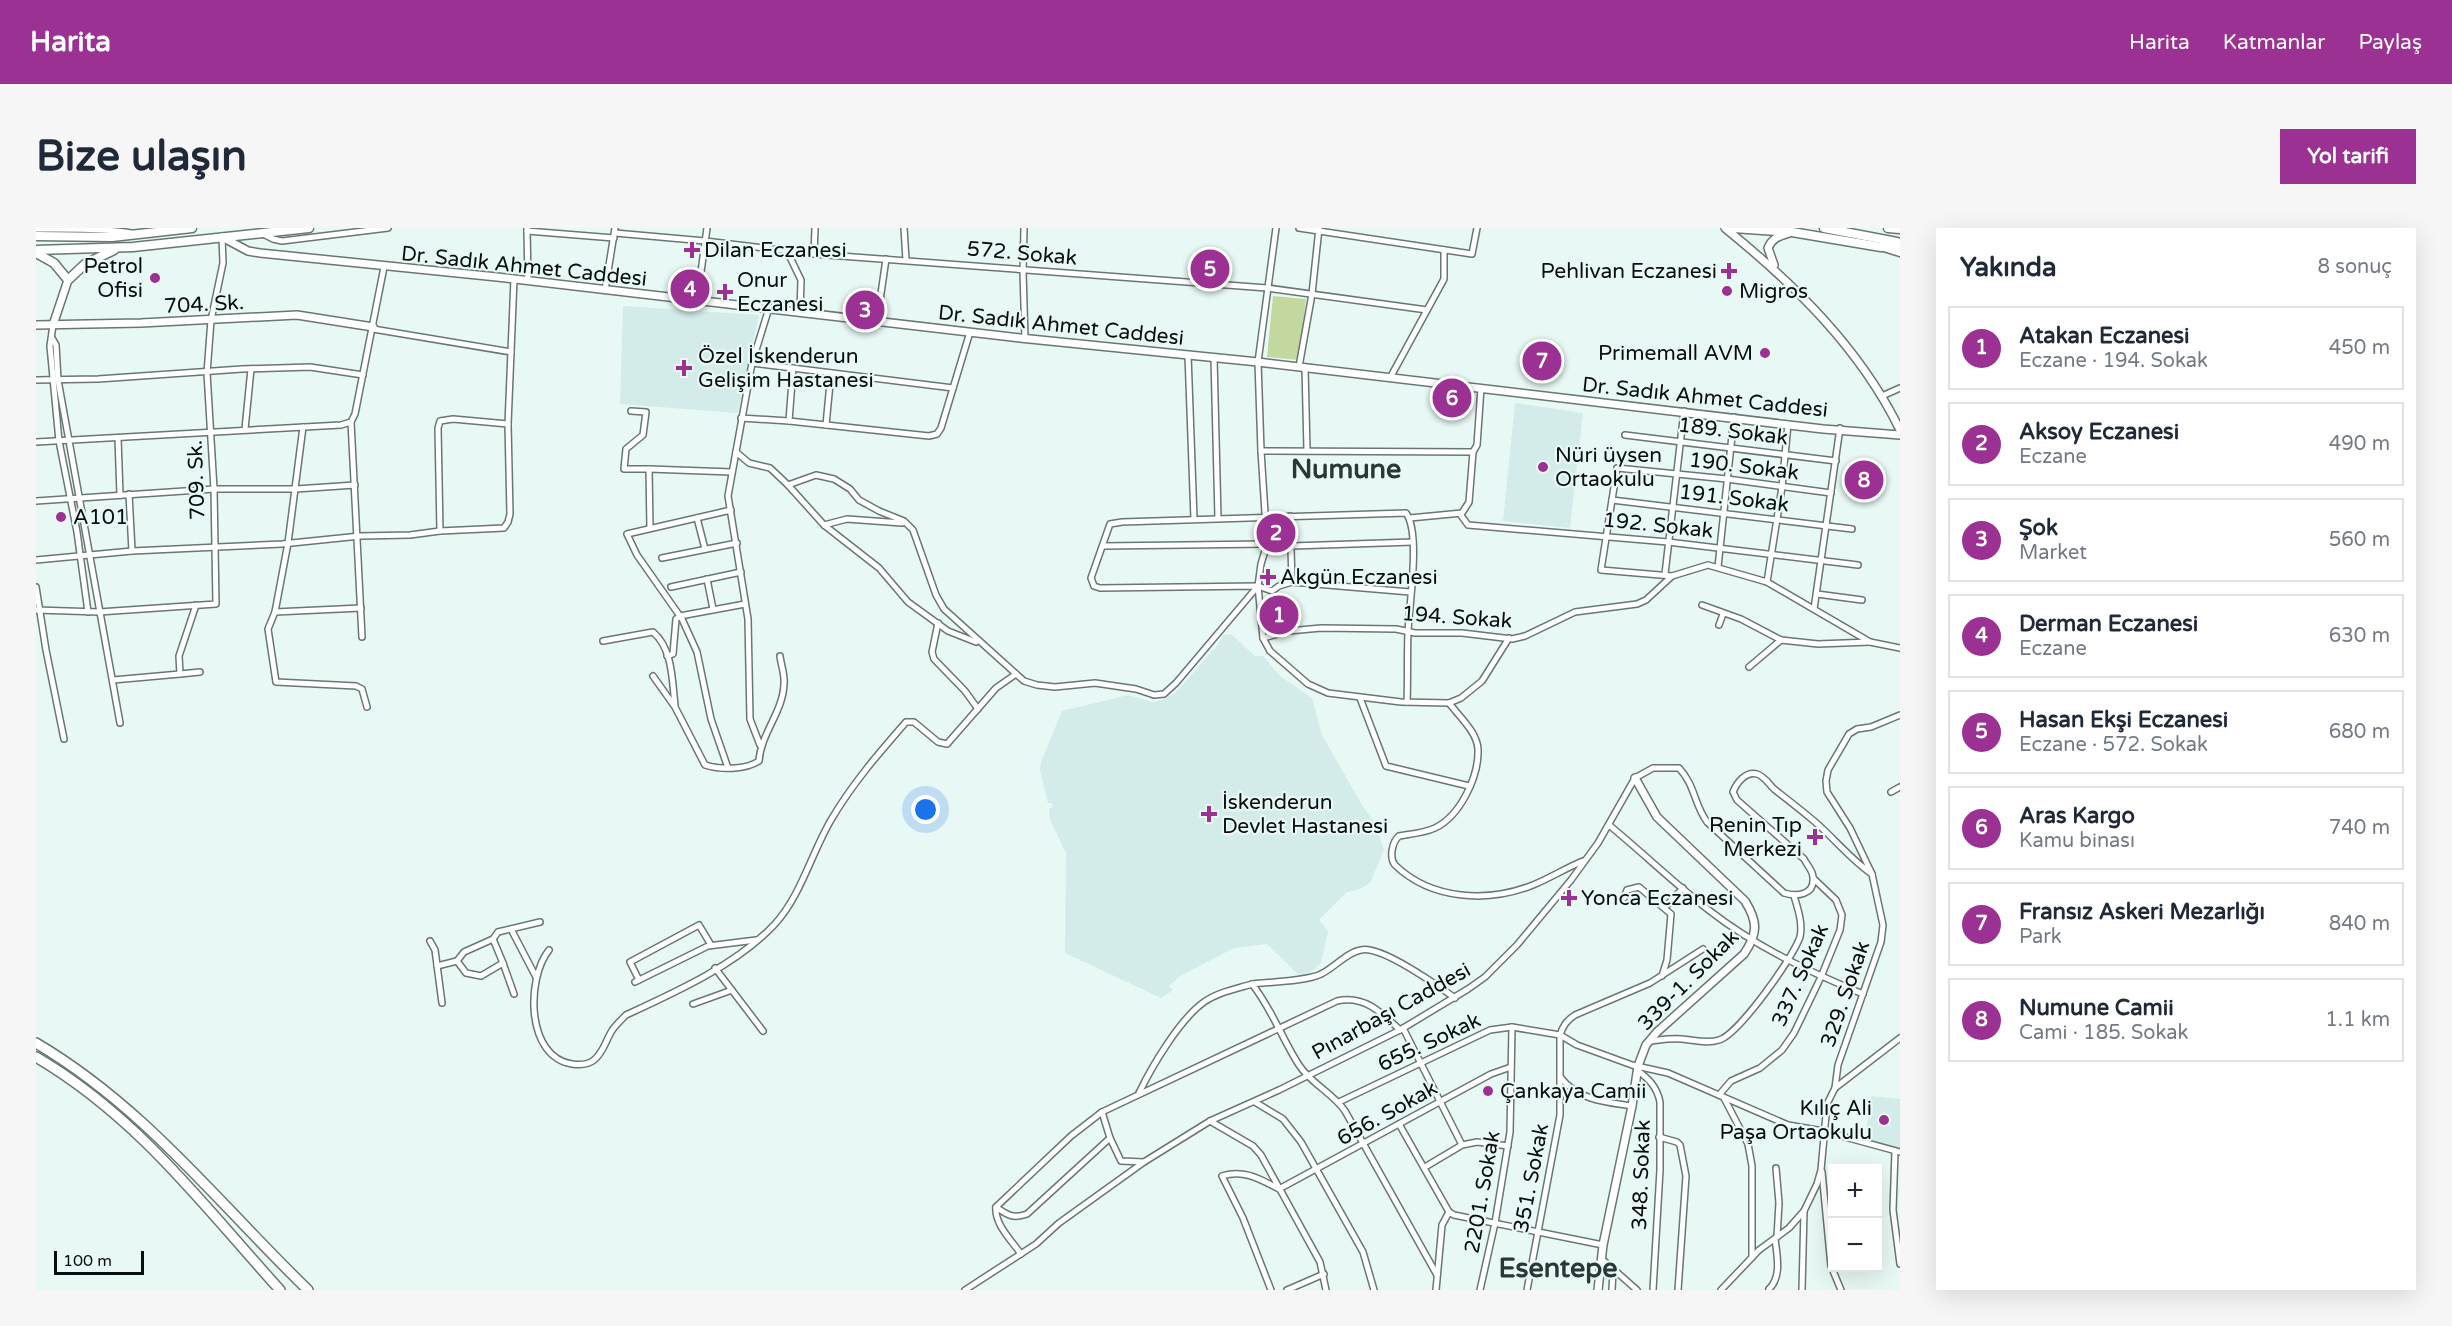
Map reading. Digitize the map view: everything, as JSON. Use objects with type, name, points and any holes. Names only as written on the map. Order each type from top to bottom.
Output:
[{"type":"highway","points":[[36,1043],[88,1077],[136,1115],[176,1152],[308,1290]]},
{"type":"highway","points":[[36,1057],[93,1095],[168,1162],[280,1290]]},
{"type":"main road","points":[[36,236],[137,235],[189,228]]},
{"type":"main road","points":[[36,251],[117,248],[309,228]]},
{"type":"main road","points":[[1732,228],[1792,232],[1881,246],[1900,252]]},
{"type":"main road","points":[[1824,228],[1900,244]]},
{"type":"main road","points":[[1888,228],[1900,229]]},
{"type":"main road","points":[[1881,246],[1900,244]]},
{"type":"main road","points":[[36,251],[54,263],[68,280],[86,264],[117,248]]},
{"type":"street","points":[[188,240],[189,228]]},
{"type":"street","points":[[262,233],[282,241],[388,228]]},
{"type":"street","points":[[697,301],[707,228]]},
{"type":"street","points":[[814,254],[815,228]]},
{"type":"street","points":[[904,228],[906,260]]},
{"type":"street","points":[[1024,228],[1025,339]]},
{"type":"street","points":[[1276,228],[1258,362],[1267,544],[1258,586],[1263,638],[1270,651],[1308,684],[1329,693],[1359,699],[1449,703],[1461,698],[1482,681],[1509,638]]},
{"type":"street","points":[[1299,228],[1472,254],[1477,228]]},
{"type":"street","points":[[1725,228],[1808,300],[1857,361],[1881,396],[1900,430]]},
{"type":"street","points":[[36,229],[127,230],[137,235]]},
{"type":"street","points":[[174,229],[175,242]]},
{"type":"street","points":[[527,230],[528,281]]},
{"type":"street","name":"572. Sokak","points":[[527,230],[614,233],[814,254],[1267,288],[1427,310]]},
{"type":"street","points":[[1307,450],[1302,368],[1319,230]]},
{"type":"street","points":[[1778,272],[1767,248],[1774,238],[1792,232]]},
{"type":"street","points":[[605,290],[614,233]]},
{"type":"street","name":"Dr. Sadık Ahmet Caddesi","points":[[222,237],[248,251],[1900,435]]},
{"type":"street","name":"709. Sk.","points":[[37,610],[99,612],[216,604],[214,489],[207,373],[211,320],[223,263],[222,237]]},
{"type":"street","points":[[1390,378],[1444,279],[1444,250]]},
{"type":"street","points":[[787,251],[801,280],[803,291],[800,312]]},
{"type":"street","points":[[877,321],[886,259]]},
{"type":"street","points":[[362,637],[351,422],[355,414],[384,267]]},
{"type":"street","points":[[36,560],[91,557],[132,551],[504,528],[510,514],[508,424],[514,279]]},
{"type":"street","points":[[68,280],[53,326],[50,346],[55,380],[81,499],[120,723]]},
{"type":"street","points":[[760,745],[750,719],[750,646],[737,543],[728,496],[752,363],[769,308]]},
{"type":"street","name":"704. Sk.","points":[[36,325],[297,315],[373,328]]},
{"type":"street","points":[[373,328],[511,352]]},
{"type":"street","points":[[741,418],[929,436],[937,434],[941,428],[970,332]]},
{"type":"street","points":[[1188,355],[1194,519]]},
{"type":"street","points":[[1214,358],[1218,518]]},
{"type":"street","points":[[752,363],[953,388]]},
{"type":"street","points":[[36,380],[310,368],[363,375]]},
{"type":"street","points":[[789,421],[793,368]]},
{"type":"street","points":[[245,429],[251,369]]},
{"type":"street","points":[[826,425],[831,373]]},
{"type":"street","points":[[55,380],[59,441],[88,612]]},
{"type":"street","points":[[1410,518],[1460,514],[1469,502],[1473,452],[1477,445],[1481,388]]},
{"type":"street","points":[[1881,396],[1900,388]]},
{"type":"street","points":[[631,411],[645,412],[643,435],[626,449],[624,469],[732,472]]},
{"type":"street","points":[[1665,574],[1684,411]]},
{"type":"street","points":[[1718,567],[1734,417]]},
{"type":"street","points":[[440,531],[438,428],[440,421],[453,419],[508,424]]},
{"type":"street","points":[[36,442],[303,427],[351,422]]},
{"type":"street","points":[[1767,582],[1782,487],[1788,424]]},
{"type":"street","points":[[303,427],[288,543],[275,612],[268,629],[276,682],[356,686],[362,689],[367,707]]},
{"type":"street","points":[[1815,609],[1840,428]]},
{"type":"street","name":"189. Sokak","points":[[1625,435],[1836,461]]},
{"type":"street","points":[[118,438],[120,495]]},
{"type":"street","points":[[1261,451],[1473,452]]},
{"type":"street","points":[[736,452],[749,463],[770,468],[824,525],[879,568],[908,602],[948,631],[982,644]]},
{"type":"street","name":"190. Sokak","points":[[1612,500],[1617,468],[1727,479],[1831,493]]},
{"type":"street","points":[[649,469],[650,528]]},
{"type":"street","points":[[788,485],[816,475],[834,479],[850,489],[859,500],[906,523],[914,530],[936,595],[944,609],[1024,681],[1037,685],[1055,687],[1095,683],[1136,689],[1154,695],[1164,694],[1176,683],[1258,586]]},
{"type":"street","points":[[36,501],[214,489],[296,489],[355,485]]},
{"type":"street","points":[[129,494],[132,551]]},
{"type":"street","points":[[1612,500],[1601,570],[1672,576]]},
{"type":"street","name":"191. Sokak","points":[[1612,500],[1852,529]]},
{"type":"street","points":[[728,768],[711,719],[697,652],[680,616],[637,555],[627,534],[731,510]]},
{"type":"street","points":[[1407,702],[1413,542],[1410,518],[1406,513],[1266,516],[1110,524],[1091,578],[1094,586],[1100,588],[1258,586],[1272,591],[1292,582],[1410,592]]},
{"type":"street","name":"192. Sokak","points":[[1460,514],[1468,525],[1668,542],[1858,565]]},
{"type":"street","points":[[1290,516],[1292,582]]},
{"type":"street","points":[[697,518],[705,549]]},
{"type":"street","points":[[824,525],[847,519],[906,523]]},
{"type":"street","points":[[1292,546],[1413,542]]},
{"type":"street","points":[[662,558],[737,543]]},
{"type":"street","points":[[1103,546],[1267,544]]},
{"type":"street","name":"194. Sokak","points":[[1263,638],[1289,631],[1322,628],[1396,629],[1408,632],[1462,633],[1509,638],[1525,636],[1575,612],[1637,604],[1646,600],[1672,576],[1708,565],[1767,582],[1870,642],[1900,648]]},
{"type":"street","points":[[671,587],[741,572]]},
{"type":"street","points":[[707,579],[713,609]]},
{"type":"street","points":[[36,587],[37,610],[64,739]]},
{"type":"street","points":[[1817,594],[1862,600]]},
{"type":"street","points":[[667,656],[673,654],[676,619],[680,616],[745,604]]},
{"type":"street","points":[[180,674],[179,656],[196,605]]},
{"type":"street","points":[[1702,605],[1741,619],[1781,640],[1824,644],[1870,642]]},
{"type":"street","points":[[275,612],[361,608]]},
{"type":"street","points":[[1719,625],[1723,614]]},
{"type":"street","points":[[938,623],[932,652],[934,659],[978,709]]},
{"type":"street","points":[[603,641],[653,632],[662,639],[671,668],[675,707]]},
{"type":"street","points":[[36,639],[44,638]]},
{"type":"street","points":[[1749,667],[1781,640]]},
{"type":"street","points":[[653,676],[675,707],[705,765],[716,768],[752,766],[759,761],[760,745],[782,697],[785,683],[780,656]]},
{"type":"street","points":[[113,680],[200,672]]},
{"type":"street","points":[[549,950],[536,977],[533,1003],[536,1021],[547,1051],[562,1063],[580,1065],[593,1062],[604,1049],[613,1029],[626,1015],[740,956],[774,925],[792,902],[814,852],[856,781],[906,722],[914,722],[938,742],[947,744],[996,688],[1016,674]]},
{"type":"street","points":[[1359,699],[1386,766],[1469,786]]},
{"type":"street","points":[[1449,703],[1471,731],[1478,748],[1474,774],[1450,818],[1435,828],[1399,836],[1395,840],[1391,858],[1406,874],[1428,887],[1452,894],[1493,895],[1534,884],[1584,860]]},
{"type":"street","points":[[1872,874],[1850,828],[1827,792],[1826,781],[1828,770],[1849,734],[1857,729],[1871,727],[1900,715]]},
{"type":"street","points":[[1635,778],[1653,768],[1679,768],[1689,778],[1700,812],[1707,822],[1784,893],[1794,896],[1805,893],[1811,887],[1814,879],[1804,859],[1737,800],[1734,792],[1736,785],[1747,775],[1755,773],[1762,777],[1821,828],[1853,860],[1872,874]]},
{"type":"street","name":"Pınarbaşı Caddesi","points":[[965,1290],[1021,1254],[1144,1162],[1210,1121],[1255,1102],[1402,1029],[1455,998],[1485,977],[1517,945],[1571,880],[1609,825],[1624,793],[1635,778]]},
{"type":"street","name":"339-1. Sokak","points":[[1599,1290],[1603,1245],[1632,1106],[1637,1068],[1650,1041],[1679,1011],[1744,954],[1753,940],[1754,916],[1745,901],[1657,817],[1635,778]]},
{"type":"street","points":[[1891,792],[1900,787]]},
{"type":"street","points":[[1609,825],[1711,912],[1753,940],[1821,977],[1863,994]]},
{"type":"street","name":"329. Sokak","points":[[1821,1170],[1827,1104],[1835,1088],[1838,1065],[1881,942],[1878,897],[1872,874]]},
{"type":"street","name":"337. Sokak","points":[[1721,1097],[1731,1082],[1760,1068],[1782,1050],[1794,1033],[1821,977],[1840,930],[1842,915],[1836,900],[1814,879]]},
{"type":"street","points":[[1624,898],[1627,890],[1639,887],[1671,914],[1667,960],[1662,976]]},
{"type":"street","points":[[1665,907],[1683,888]]},
{"type":"street","points":[[1650,1041],[1680,1039],[1717,1041],[1729,1036],[1776,979],[1788,960],[1800,934],[1800,916],[1794,896]]},
{"type":"street","points":[[437,966],[457,961],[464,952],[493,939],[498,932],[540,922]]},
{"type":"street","points":[[711,945],[699,925],[630,962],[637,981],[711,945],[756,940]]},
{"type":"street","points":[[511,929],[536,977]]},
{"type":"street","points":[[493,939],[514,994]]},
{"type":"street","points":[[430,941],[435,950],[442,1003]]},
{"type":"street","points":[[1560,1035],[1566,1021],[1575,1015],[1602,1005],[1662,976],[1703,949]]},
{"type":"street","points":[[1139,1093],[1146,1077],[1188,1017],[1204,1001],[1224,992],[1252,984],[1320,975],[1359,950],[1375,951],[1428,979],[1455,998]]},
{"type":"street","points":[[457,961],[466,973],[480,976],[503,963]]},
{"type":"street","points":[[715,968],[763,1031]]},
{"type":"street","points":[[1252,984],[1264,999],[1298,1065],[1307,1076],[1339,1102],[1365,1143],[1405,1221],[1437,1275]]},
{"type":"street","points":[[693,1004],[732,990]]},
{"type":"street","points":[[1021,1254],[999,1222],[995,1213],[996,1207],[1071,1136],[1102,1112],[1139,1093],[1279,1027],[1349,998],[1364,1002],[1380,1011],[1402,1029],[1462,1145]]},
{"type":"street","name":"655. Sokak","points":[[1339,1102],[1490,1030],[1512,1027],[1560,1035],[1577,1045],[1637,1068],[1668,1073],[1788,1125],[1823,1131],[1898,1151]]},
{"type":"street","name":"2201. Sokak","points":[[1480,1290],[1495,1223],[1508,1146],[1512,1027]]},
{"type":"street","name":"351. Sokak","points":[[1527,1290],[1560,1114],[1560,1035]]},
{"type":"street","points":[[1835,1088],[1900,1038]]},
{"type":"street","name":"656. Sokak","points":[[1280,1189],[1499,1070],[1511,1067]]},
{"type":"street","name":"348. Sokak","points":[[1637,1068],[1650,1080],[1658,1092],[1660,1102],[1660,1170],[1653,1290]]},
{"type":"street","points":[[1561,1078],[1570,1090],[1596,1100],[1632,1106]]},
{"type":"street","points":[[1721,1097],[1748,1144],[1752,1166],[1752,1257]]},
{"type":"street","points":[[1255,1102],[1283,1119],[1302,1142],[1363,1252],[1374,1290]]},
{"type":"street","points":[[1102,1112],[1110,1138],[1121,1161],[1144,1162]]},
{"type":"street","points":[[1210,1121],[1253,1146],[1261,1155],[1320,1262],[1326,1290]]},
{"type":"street","points":[[1399,1124],[1449,1212],[1454,1215],[1603,1245]]},
{"type":"street","points":[[1659,1137],[1680,1145],[1686,1176],[1678,1290]]},
{"type":"street","points":[[996,1207],[1008,1216],[1017,1217],[1027,1214],[1110,1138]]},
{"type":"street","points":[[1425,1167],[1462,1145],[1477,1142],[1508,1146]]},
{"type":"street","points":[[1898,1151],[1892,1190],[1900,1264]]},
{"type":"street","points":[[1769,1289],[1774,1284],[1778,1271],[1776,1238],[1779,1203],[1776,1168]]},
{"type":"street","points":[[1721,1290],[1752,1257],[1789,1228],[1804,1211],[1821,1170]]},
{"type":"street","points":[[1821,1170],[1831,1266],[1841,1290]]},
{"type":"street","points":[[1271,1290],[1243,1218],[1222,1176],[1233,1173],[1250,1175],[1280,1189]]},
{"type":"street","points":[[1892,1190],[1900,1192]]},
{"type":"street","points":[[1802,1290],[1804,1211]]},
{"type":"street","points":[[1436,1290],[1443,1225],[1449,1212]]},
{"type":"street","points":[[1603,1260],[1637,1290]]},
{"type":"street","points":[[1612,1290],[1613,1270]]},
{"type":"street","points":[[1287,1290],[1324,1274]]},
{"type":"shaded area","name":"Özel İskenderun Gelişim Hastanesi","points":[[623,306],[759,315],[738,413],[620,404]]},
{"type":"shaded area","name":"Nüri üysen Ortaokulu","points":[[1515,403],[1583,413],[1570,528],[1503,521]]},
{"type":"shaded area","name":"İskenderun Devlet Hastanesi","points":[[1231,634],[1255,656],[1263,656],[1280,676],[1312,698],[1322,735],[1363,807],[1376,824],[1384,850],[1370,883],[1360,889],[1347,892],[1319,920],[1328,931],[1321,963],[1309,974],[1301,977],[1267,944],[1234,948],[1180,976],[1169,986],[1173,990],[1161,998],[1065,953],[1066,853],[1050,820],[1049,809],[1053,807],[1052,803],[1048,803],[1040,770],[1041,762],[1062,711],[1128,695],[1153,702],[1162,700],[1175,693],[1224,635]]},
{"type":"shaded area","name":"Kılıç Ali Paşa Ortaokulu","points":[[1871,1096],[1900,1099],[1900,1147],[1865,1140]]},
{"type":"green space","points":[[1273,296],[1306,299],[1299,360],[1267,357]]},
{"type":"place","name":"Dilan Eczanesi","points":[[692,250]]},
{"type":"place","name":"Hasan Ekşi Eczanesi","points":[[1210,269]]},
{"type":"place","name":"Pehlivan Eczanesi","points":[[1729,271]]},
{"type":"place","name":"Petrol Ofisi","points":[[155,278]]},
{"type":"place","name":"Derman Eczanesi","points":[[690,289]]},
{"type":"place","name":"Migros","points":[[1727,291]]},
{"type":"place","name":"Onur Eczanesi","points":[[725,292]]},
{"type":"place","name":"Şok","points":[[865,310]]},
{"type":"place","name":"Primemall AVM","points":[[1765,353]]},
{"type":"place","name":"Fransız Askeri Mezarlığı","points":[[1542,361]]},
{"type":"place","name":"Özel İskenderun Gelişim Hastanesi","points":[[684,368]]},
{"type":"place","name":"Aras Kargo","points":[[1452,398]]},
{"type":"place","name":"Nüri üysen Ortaokulu","points":[[1543,467]]},
{"type":"place","name":"Numune Camii","points":[[1864,480]]},
{"type":"place","name":"A101","points":[[61,517]]},
{"type":"place","name":"Aksoy Eczanesi","points":[[1276,533]]},
{"type":"place","name":"Akgün Eczanesi","points":[[1268,577]]},
{"type":"place","name":"Atakan Eczanesi","points":[[1279,615]]},
{"type":"place","name":"İskenderun Devlet Hastanesi","points":[[1209,814]]},
{"type":"place","name":"Renin Tıp Merkezi","points":[[1815,837]]},
{"type":"place","name":"Yonca Eczanesi","points":[[1569,898]]},
{"type":"place","name":"Çankaya Camii","points":[[1488,1091]]},
{"type":"place","name":"Kılıç Ali Paşa Ortaokulu","points":[[1884,1120]]},
{"type":"district","name":"Numune","points":[[1346,469]]},
{"type":"district","name":"Esentepe","points":[[1558,1268]]}]
